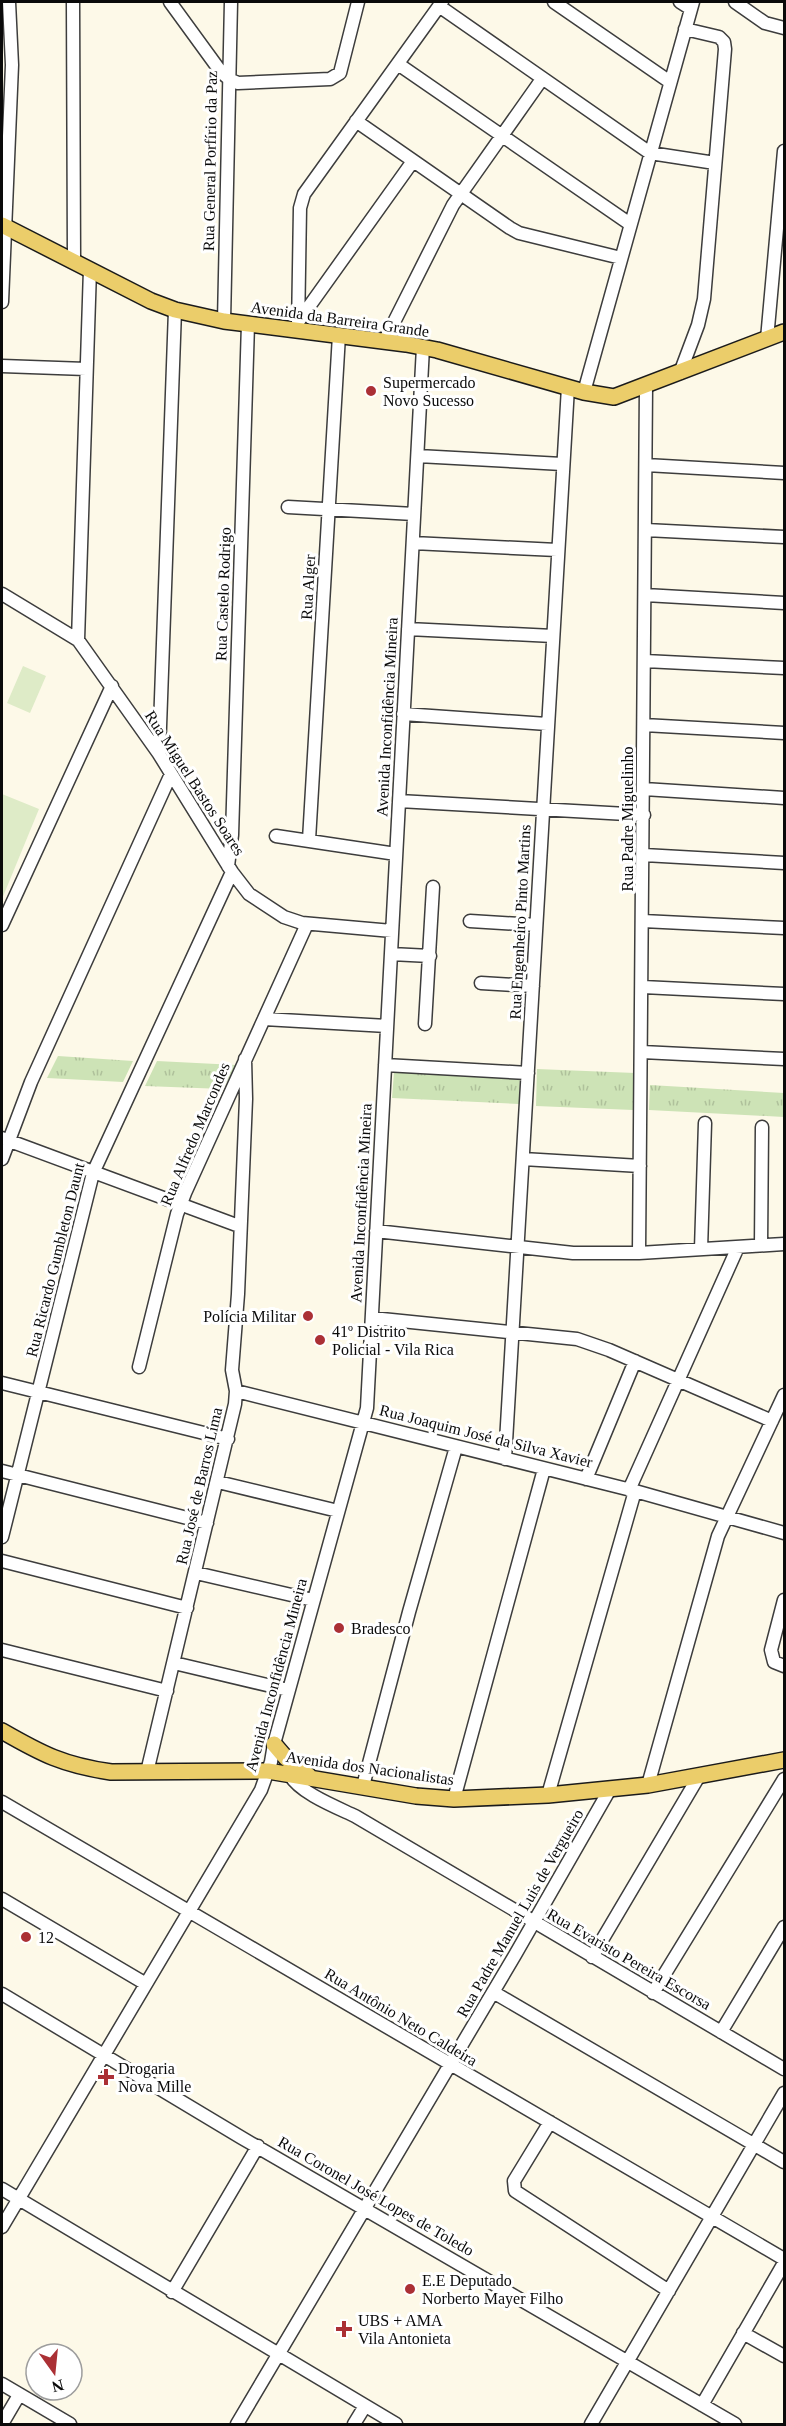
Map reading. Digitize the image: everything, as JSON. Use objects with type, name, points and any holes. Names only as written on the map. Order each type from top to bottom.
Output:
[{"type":"main road","name":"Avenida da Barreira Grande","points":[[3,226],[151,301],[175,310],[224,321],[298,326],[339,335],[423,347],[584,392],[619,397],[784,332]]},
{"type":"main road","name":"Avenida dos Nacionalistas","points":[[2,1731],[43,1755],[68,1764],[111,1772],[268,1771],[416,1796],[454,1799],[548,1795],[648,1785],[782,1758]]},
{"type":"main road","points":[[274,1744],[298,1769],[311,1778]]},
{"type":"street","points":[[2,302],[3,226],[12,65],[9,2]]},
{"type":"street","points":[[73,2],[74,260]]},
{"type":"street","points":[[170,2],[229,80],[246,83],[330,80],[340,73],[358,2]]},
{"type":"street","name":"Rua General Porfírio da Paz","points":[[224,321],[231,2]]},
{"type":"street","points":[[554,2],[670,82]]},
{"type":"street","points":[[584,392],[692,5],[680,2]]},
{"type":"street","points":[[735,2],[765,23],[784,28]]},
{"type":"street","points":[[298,326],[302,200],[440,4],[542,79],[650,153],[714,163]]},
{"type":"street","points":[[680,373],[702,312],[724,42],[719,37],[685,29]]},
{"type":"street","points":[[398,64],[630,224]]},
{"type":"street","points":[[385,340],[400,306],[460,194],[542,79]]},
{"type":"street","points":[[356,121],[519,233],[621,258]]},
{"type":"street","points":[[767,339],[784,151]]},
{"type":"street","points":[[298,326],[413,161]]},
{"type":"street","points":[[78,640],[90,269]]},
{"type":"street","points":[[159,754],[175,310]]},
{"type":"street","name":"Rua Castelo Rodrigo","points":[[230,869],[248,324]]},
{"type":"street","name":"Rua Alger","points":[[309,840],[339,335]]},
{"type":"street","name":"Avenida Inconfidência Mineira","points":[[2,2227],[261,1790],[367,1408],[423,347]]},
{"type":"street","points":[[2,366],[86,369]]},
{"type":"street","name":"Rua Padre Miguelinho","points":[[639,1253],[646,386]]},
{"type":"street","name":"Rua Engenheiro Pinto Martins","points":[[505,1459],[568,387]]},
{"type":"street","points":[[418,456],[562,464]]},
{"type":"street","points":[[646,465],[784,473]]},
{"type":"street","points":[[288,507],[414,514]]},
{"type":"street","points":[[646,530],[784,537]]},
{"type":"street","points":[[413,543],[557,550]]},
{"type":"street","name":"Rua Miguel Bastos Soares","points":[[2,594],[78,640],[159,754],[230,869],[249,894],[284,916],[307,924],[392,931]]},
{"type":"street","points":[[645,595],[784,603]]},
{"type":"street","points":[[408,629],[553,636]]},
{"type":"street","points":[[645,661],[784,668]]},
{"type":"street","points":[[2,925],[112,686]]},
{"type":"street","points":[[403,714],[547,724]]},
{"type":"street","points":[[644,725],[784,733]]},
{"type":"street","points":[[2,1159],[5,1139],[171,774]]},
{"type":"street","points":[[644,789],[784,798]]},
{"type":"street","points":[[399,801],[644,815]]},
{"type":"street","points":[[276,836],[396,854]]},
{"type":"street","points":[[644,855],[784,863]]},
{"type":"street","name":"Rua Ricardo Gumbleton Daunt","points":[[2,1537],[93,1173],[230,869]]},
{"type":"street","points":[[425,1024],[433,887]]},
{"type":"street","points":[[470,921],[536,924]]},
{"type":"street","points":[[643,921],[784,928]]},
{"type":"street","name":"Rua Alfredo Marcondes","points":[[139,1367],[181,1205],[307,924]]},
{"type":"street","points":[[391,954],[430,956]]},
{"type":"street","points":[[481,983],[533,986]]},
{"type":"street","points":[[642,987],[784,994]]},
{"type":"street","points":[[264,1019],[387,1026]]},
{"type":"street","points":[[642,1052],[784,1059]]},
{"type":"street","name":"Rua José de Barros Lima","points":[[147,1772],[218,1482],[236,1391],[232,1370],[238,1294],[246,1099],[245,1059]]},
{"type":"street","points":[[385,1065],[528,1073]]},
{"type":"street","points":[[701,1249],[705,1123]]},
{"type":"street","points":[[761,1245],[762,1127]]},
{"type":"street","points":[[5,1139],[239,1226]]},
{"type":"street","points":[[523,1159],[640,1166]]},
{"type":"street","points":[[376,1231],[573,1253],[639,1253],[784,1244]]},
{"type":"street","points":[[548,1795],[632,1490],[678,1380],[738,1247]]},
{"type":"street","points":[[372,1318],[577,1339],[678,1380],[778,1414]]},
{"type":"street","points":[[586,1479],[635,1361]]},
{"type":"street","points":[[2,1383],[228,1439]]},
{"type":"street","name":"Rua Joaquim José da Silva Xavier","points":[[236,1391],[632,1490],[784,1533]]},
{"type":"street","points":[[648,1785],[710,1563],[726,1516],[778,1414],[784,1395]]},
{"type":"street","points":[[363,1786],[456,1447]]},
{"type":"street","points":[[454,1799],[544,1469]]},
{"type":"street","points":[[2,1471],[207,1523]]},
{"type":"street","points":[[218,1482],[338,1511]]},
{"type":"street","points":[[2,1561],[187,1608]]},
{"type":"street","points":[[196,1573],[313,1599]]},
{"type":"street","points":[[784,1600],[771,1650],[774,1662],[784,1666]]},
{"type":"street","points":[[2,1650],[167,1691]]},
{"type":"street","points":[[174,1663],[288,1690]]},
{"type":"street","name":"Rua Evaristo Pereira Escorsa","points":[[290,1775],[293,1781],[332,1805],[355,1816],[784,2069]]},
{"type":"street","points":[[592,1957],[699,1776]]},
{"type":"street","points":[[653,1993],[784,1779]]},
{"type":"street","points":[[332,1805],[328,1796],[333,1785],[338,1782]]},
{"type":"street","name":"Rua Padre Manuel Luis de Vergueiro","points":[[237,2424],[366,2209],[610,1789]]},
{"type":"street","name":"Rua Antônio Neto Caldeira","points":[[2,1802],[784,2261]]},
{"type":"street","points":[[2,1899],[146,1984]]},
{"type":"street","points":[[721,2032],[784,1927]]},
{"type":"street","points":[[493,1992],[784,2162]]},
{"type":"street","name":"Rua Coronel José Lopes de Toledo","points":[[2,1994],[735,2424]]},
{"type":"street","points":[[591,2424],[784,2093]]},
{"type":"street","points":[[549,2122],[514,2181],[515,2191],[669,2291]]},
{"type":"street","points":[[172,2292],[258,2146]]},
{"type":"street","points":[[2,2189],[396,2424]]},
{"type":"street","points":[[702,2405],[784,2261]]},
{"type":"street","points":[[743,2333],[784,2356]]},
{"type":"street","points":[[2,2384],[70,2424]]},
{"type":"street","points":[[2,2424],[19,2395]]},
{"type":"street","points":[[354,2424],[365,2406]]},
{"type":"green space","points":[[23,666],[46,676],[30,713],[7,703]]},
{"type":"green space","points":[[2,794],[39,809],[2,899]]},
{"type":"green space","points":[[58,1056],[133,1061],[123,1082],[47,1078]]},
{"type":"green space","points":[[157,1061],[236,1065],[223,1089],[145,1086]]},
{"type":"green space","points":[[537,1069],[635,1073],[633,1110],[536,1106]]},
{"type":"green space","points":[[394,1072],[520,1078],[519,1104],[392,1098]]},
{"type":"green space","points":[[650,1085],[784,1093],[784,1117],[649,1110]]},
{"type":"place","name":"Supermercado Novo Sucesso","points":[[371,391]]},
{"type":"place","name":"Polícia Militar","points":[[308,1316]]},
{"type":"place","name":"41º Distrito Policial - Vila Rica","points":[[320,1340]]},
{"type":"place","name":"Bradesco","points":[[339,1628]]},
{"type":"place","name":"12","points":[[26,1937]]},
{"type":"place","name":"Drogaria Nova Mille","points":[[106,2077]]},
{"type":"place","name":"E.E Deputado Norberto Mayer Filho","points":[[410,2289]]},
{"type":"place","name":"UBS + AMA Vila Antonieta","points":[[344,2329]]}]
